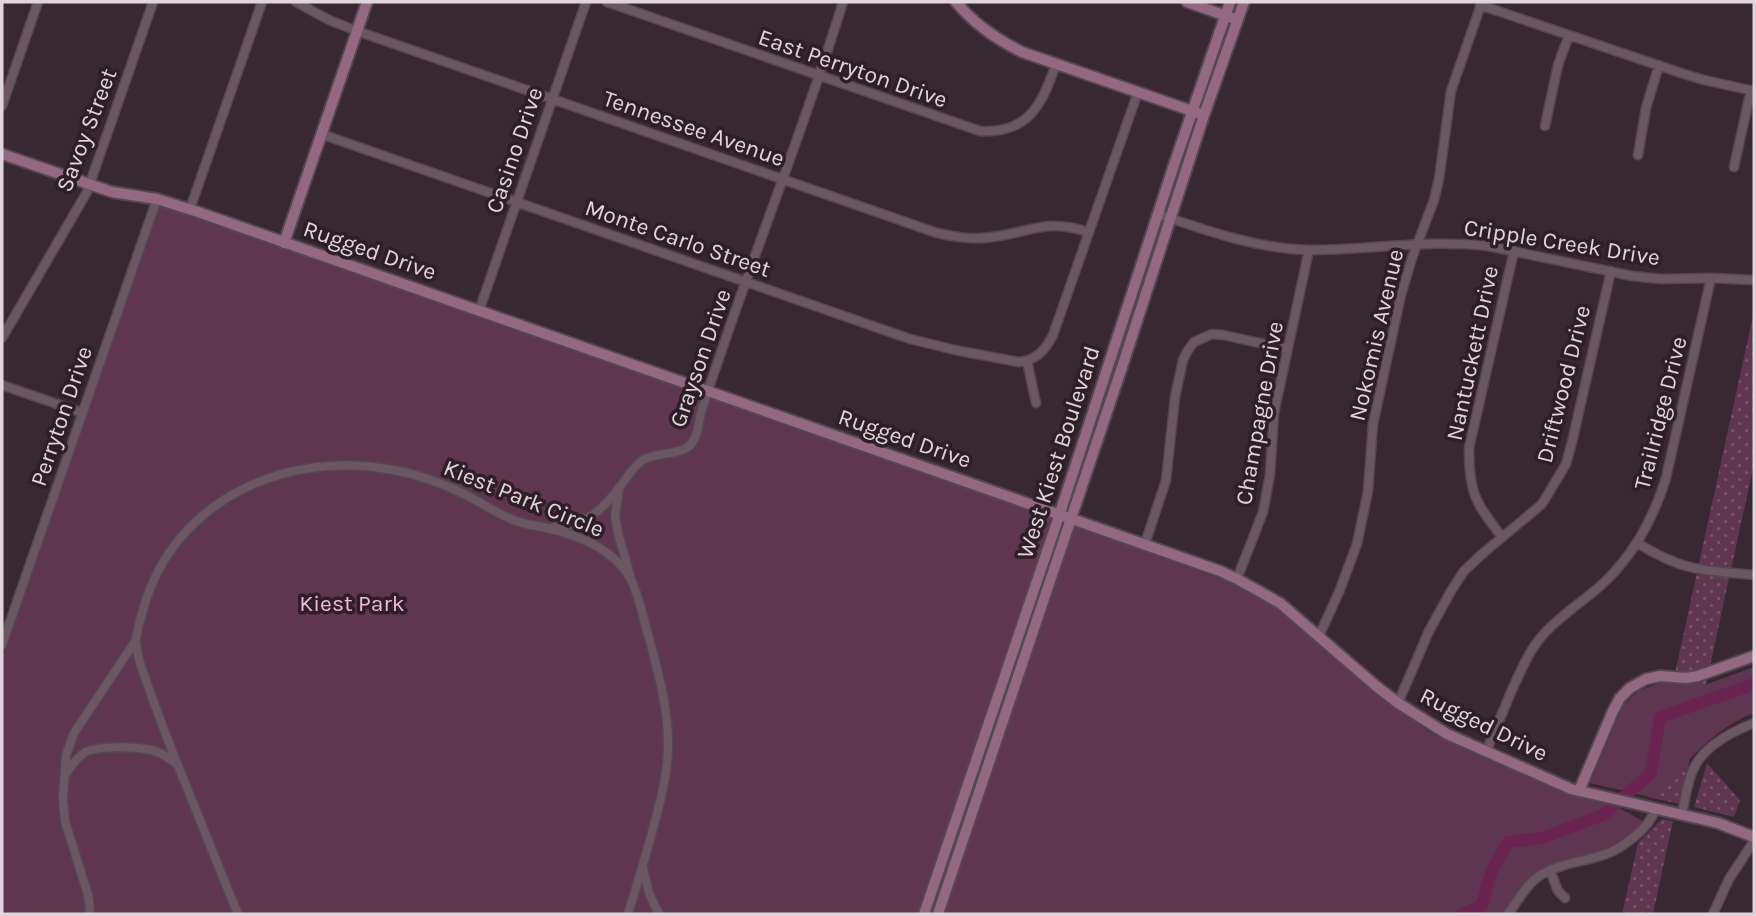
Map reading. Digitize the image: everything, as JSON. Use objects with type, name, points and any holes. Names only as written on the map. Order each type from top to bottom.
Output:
[{"type":"street","points":[[2,106],[38,2]]},
{"type":"street","name":"Savoy Street","points":[[2,338],[90,185],[153,2]]},
{"type":"street","points":[[190,209],[262,2]]},
{"type":"street","name":"Tennessee Avenue","points":[[296,2],[357,31],[937,233],[973,239],[1057,225],[1088,232]]},
{"type":"street","points":[[284,243],[367,2]]},
{"type":"street","name":"Casino Drive","points":[[479,311],[586,2]]},
{"type":"street","name":"East Perryton Drive","points":[[607,2],[980,131],[1011,129],[1024,121],[1037,108],[1046,93],[1056,64]]},
{"type":"street","name":"Grayson Drive","points":[[544,527],[587,520],[603,507],[641,461],[681,450],[690,445],[697,433],[701,414],[843,2]]},
{"type":"street","points":[[956,2],[980,27],[1022,52],[1204,115]]},
{"type":"street","points":[[1187,2],[1238,20]]},
{"type":"street","name":"West Kiest Boulevard","points":[[938,914],[1065,516],[1110,363],[1230,2]]},
{"type":"street","name":"West Kiest Boulevard","points":[[924,914],[1065,516],[1122,367],[1204,115],[1244,2]]},
{"type":"street","points":[[1481,3],[1704,80],[1752,91],[1734,167]]},
{"type":"street","name":"Nokomis Avenue","points":[[1319,636],[1339,592],[1360,532],[1368,491],[1373,425],[1406,274],[1434,200],[1451,91],[1481,3]]},
{"type":"street","points":[[1545,126],[1556,73],[1569,35]]},
{"type":"street","points":[[1638,155],[1646,108],[1660,65]]},
{"type":"street","points":[[1036,403],[1027,361],[1035,358],[1049,343],[1138,92]]},
{"type":"street","name":"Monte Carlo Street","points":[[321,134],[910,339],[1006,361],[1027,361]]},
{"type":"street","name":"Rugged Drive","points":[[2,154],[123,195],[157,199],[190,209],[1145,544],[1237,579],[1280,603],[1398,704],[1440,730],[1579,791],[1656,807],[1735,828],[1754,839]]},
{"type":"street","name":"Perryton Drive","points":[[2,645],[157,199]]},
{"type":"street","name":"Cripple Creek Drive","points":[[1158,214],[1272,247],[1309,250],[1471,244],[1661,279],[1754,280]]},
{"type":"street","name":"Champagne Drive","points":[[1237,579],[1263,512],[1270,475],[1274,413],[1309,250]]},
{"type":"street","name":"Nantuckett Drive","points":[[1502,537],[1473,494],[1469,448],[1514,251]]},
{"type":"street","name":"Driftwood Drive","points":[[1398,704],[1429,631],[1464,571],[1542,504],[1566,464],[1611,271]]},
{"type":"street","name":"Trailridge Drive","points":[[1486,752],[1531,651],[1542,636],[1608,579],[1629,555],[1659,501],[1711,278]]},
{"type":"street","points":[[1145,544],[1166,480],[1175,397],[1183,360],[1188,350],[1194,342],[1212,334],[1287,349]]},
{"type":"street","points":[[1110,363],[1122,367]]},
{"type":"street","points":[[2,385],[83,413]]},
{"type":"street","name":"Kiest Park Circle","points":[[238,914],[168,743],[140,663],[136,640],[149,591],[161,565],[184,533],[211,508],[246,486],[293,470],[344,464],[390,469],[426,479],[464,494],[522,523],[577,536],[610,556],[631,579],[660,676],[668,728],[666,776],[628,914]]},
{"type":"street","points":[[619,489],[615,515],[631,579]]},
{"type":"street","points":[[1637,542],[1674,562],[1696,568],[1754,575]]},
{"type":"street","points":[[89,914],[88,895],[65,821],[63,799],[66,755],[74,733],[136,640]]},
{"type":"street","points":[[1579,791],[1613,711],[1630,688],[1646,679],[1660,676],[1698,676],[1754,656]]},
{"type":"street","points":[[1682,814],[1693,770],[1699,758],[1717,742],[1754,723]]},
{"type":"street","points":[[64,780],[74,763],[85,752],[94,748],[150,750],[164,755],[178,765]]},
{"type":"street","points":[[1508,914],[1532,881],[1550,870],[1616,850],[1650,822],[1656,807]]},
{"type":"street","points":[[1713,914],[1719,897],[1754,839]]},
{"type":"street","points":[[643,867],[649,893],[659,914]]},
{"type":"street","points":[[1550,870],[1558,891],[1565,898]]},
{"type":"green space","name":"Kiest Park","points":[[161,206],[1054,517],[1237,585],[1273,605],[1349,671],[1429,732],[1577,797],[1615,806],[1645,822],[1607,850],[1538,870],[1501,914],[2,914],[2,657],[156,211]]},
{"type":"green space","points":[[1754,311],[1754,464],[1680,804],[1648,797]]},
{"type":"green space","points":[[1754,667],[1754,713],[1712,738],[1655,798],[1590,783],[1623,706],[1638,691],[1660,683],[1702,686]]},
{"type":"green space","points":[[1707,763],[1740,800],[1734,817],[1694,807]]},
{"type":"green space","points":[[1662,819],[1673,821],[1653,914],[1622,914],[1638,843]]},
{"type":"waterway","points":[[1462,914],[1482,905],[1491,872],[1508,842],[1542,838],[1603,815],[1651,773],[1660,717],[1754,684]]}]
